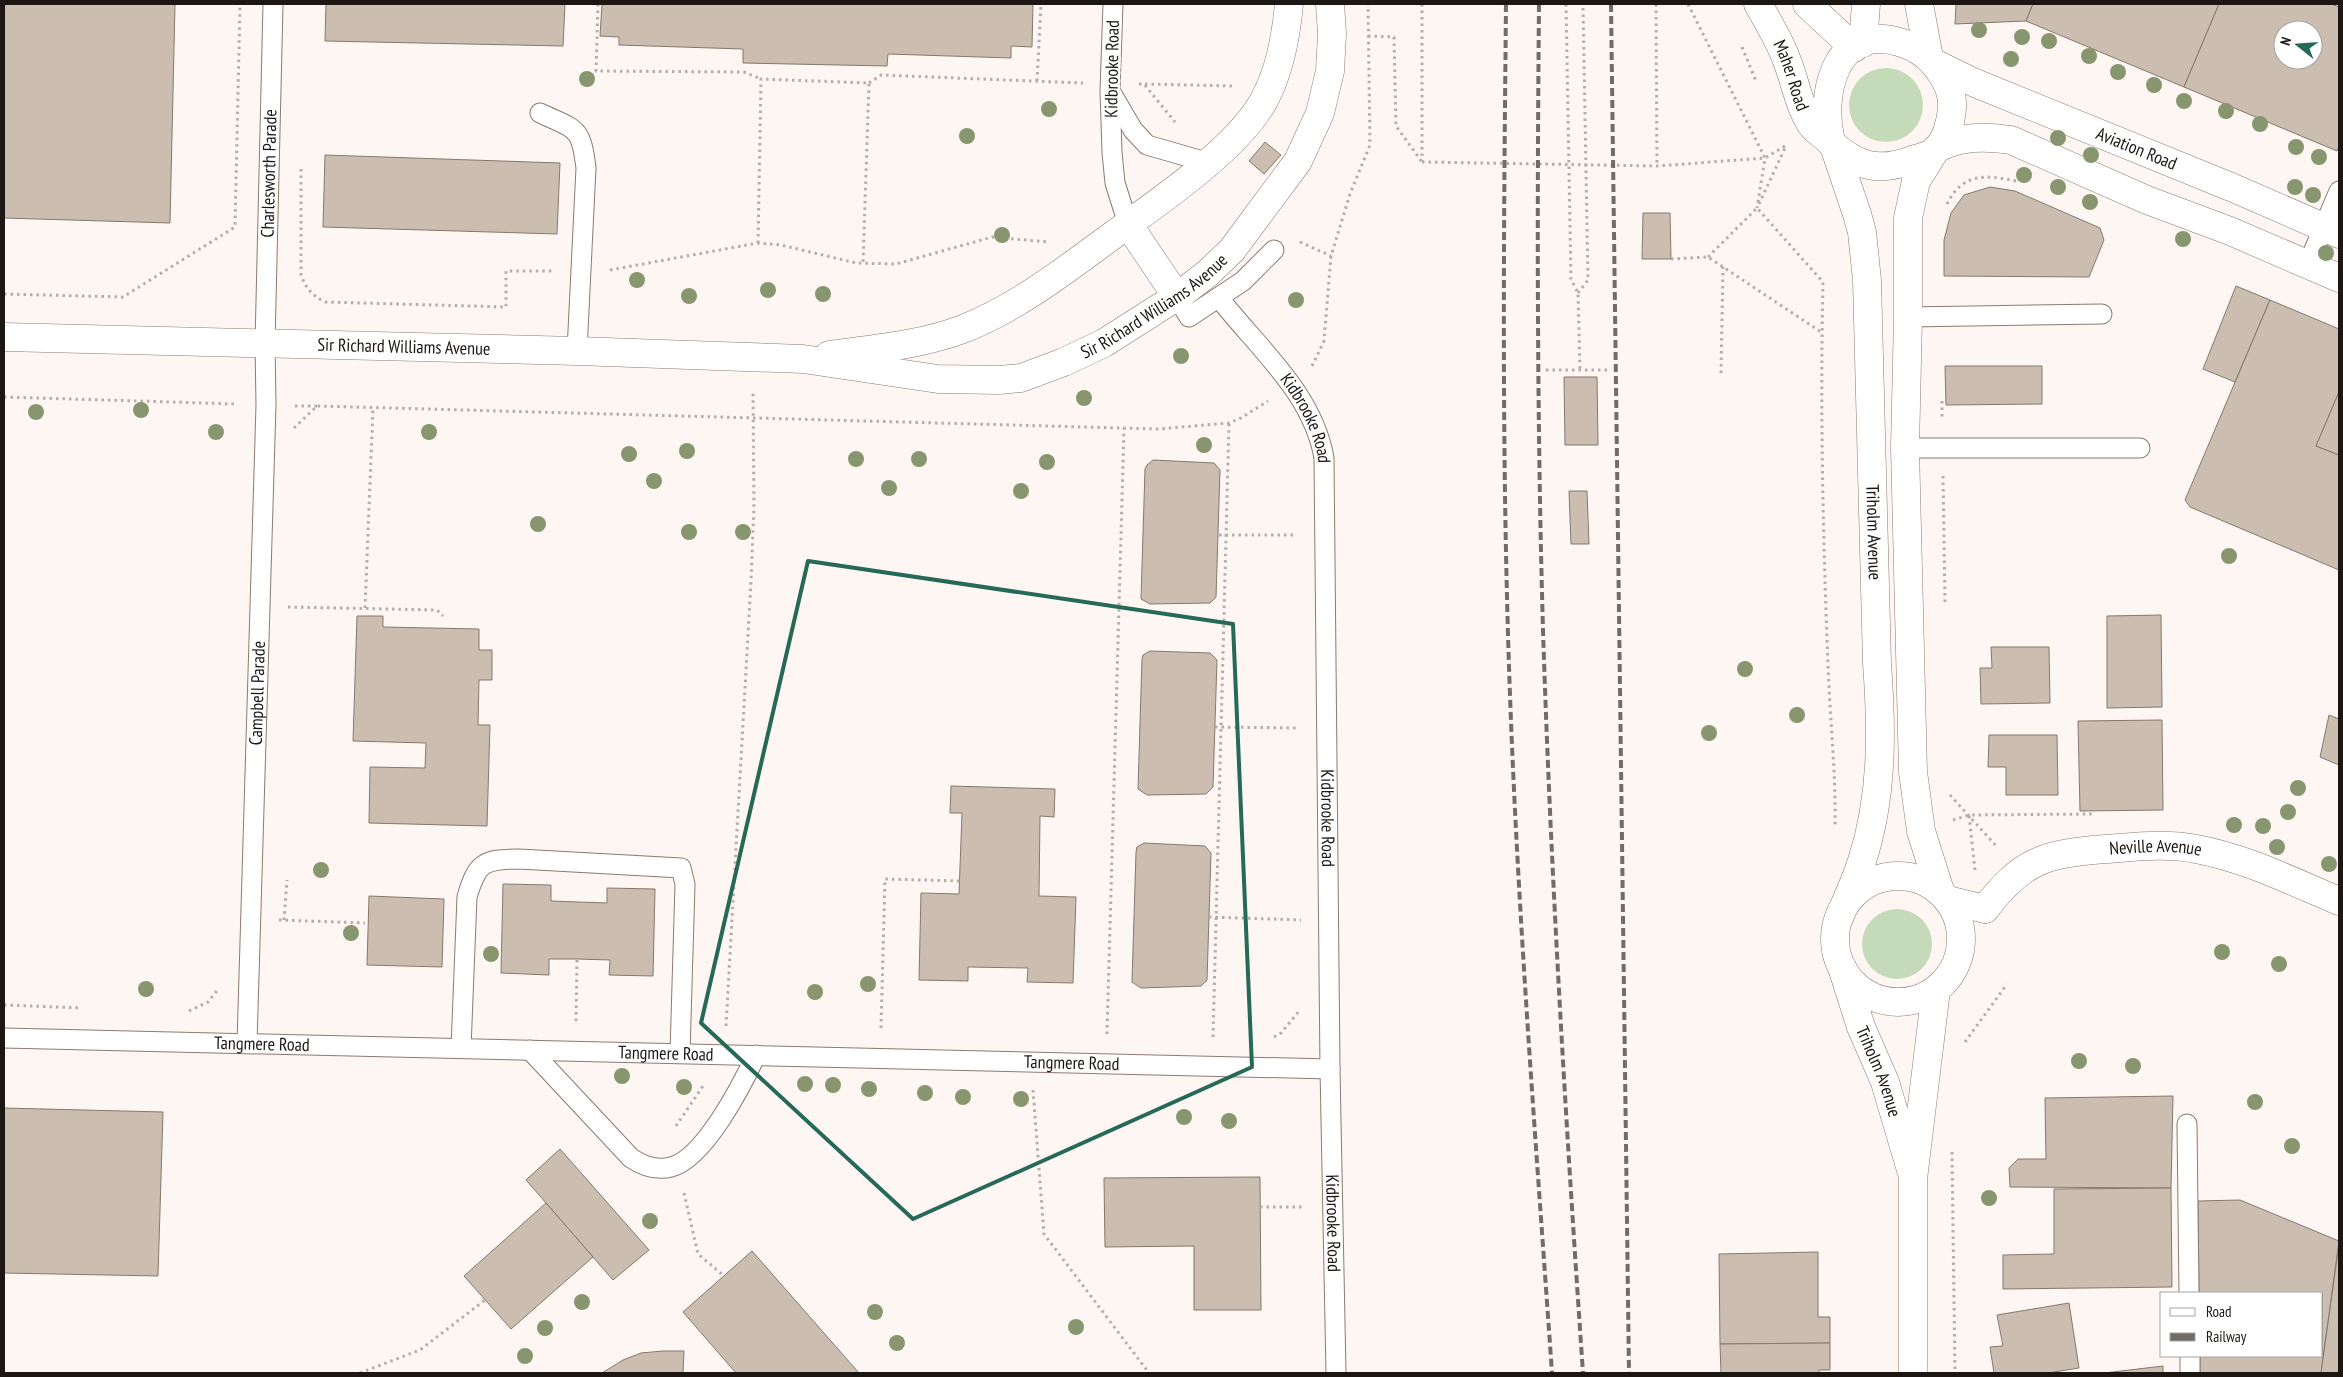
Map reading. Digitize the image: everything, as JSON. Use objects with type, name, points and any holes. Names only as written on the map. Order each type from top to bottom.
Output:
[{"type":"street","name":"Sir Richard Williams Avenue","points":[[803,360],[908,343],[943,335],[982,321],[1048,283],[1128,224],[1206,162],[1242,130],[1253,116],[1270,87],[1281,56],[1289,4]]},
{"type":"street","name":"Sir Richard Williams Avenue","points":[[4,337],[577,351],[755,358],[803,360],[938,379],[999,380],[1021,378],[1097,347],[1177,297],[1208,273],[1232,250],[1289,175],[1305,148],[1320,114],[1327,84],[1332,34],[1330,4]]},
{"type":"street","name":"Maher Road","points":[[1758,4],[1787,59],[1807,119],[1816,131],[1832,144]]},
{"type":"street","points":[[1807,4],[1858,46]]},
{"type":"street","points":[[1858,46],[1866,4]]},
{"type":"street","points":[[1920,4],[1932,61]]},
{"type":"street","points":[[1935,150],[1950,125],[1952,105],[1948,85],[1932,61],[1911,46],[1881,39],[1858,46],[1840,60],[1830,80],[1826,112],[1832,144],[1852,160],[1881,167],[1908,162],[1962,139],[1988,137],[2011,140],[2147,200],[2230,231],[2339,278]]},
{"type":"street","name":"Aviation Road","points":[[1932,61],[1976,83],[2231,187],[2331,231]]},
{"type":"street","name":"Triholm Avenue","points":[[1832,144],[1862,232],[1867,280],[1877,663],[1881,720],[1881,755],[1870,831],[1862,862],[1839,918]]},
{"type":"street","name":"Triholm Avenue","points":[[1935,150],[1916,181],[1909,205],[1907,232],[1908,317],[1905,448],[1913,772],[1921,831],[1944,895]]},
{"type":"street","points":[[2230,231],[2235,208],[2231,187]]},
{"type":"street","name":"Kidbrooke Road","points":[[1128,224],[1177,297]]},
{"type":"street","name":"Neville Avenue","points":[[1944,895],[1985,909],[1999,890],[2025,867],[2052,856],[2074,852],[2160,845],[2196,849],[2249,864],[2339,901]]},
{"type":"street","points":[[1902,876],[1922,880],[1944,895],[1957,914],[1961,931],[1961,948],[1956,964],[1947,979],[1936,990],[1922,998],[1907,1002],[1891,1002],[1876,998],[1862,991],[1850,980],[1842,967],[1836,942],[1839,918],[1849,900],[1864,886],[1882,878],[1902,876]]},
{"type":"street","name":"Triholm Avenue","points":[[1842,967],[1861,1027],[1886,1082],[1913,1179]]},
{"type":"street","name":"Triholm Avenue","points":[[1913,1373],[1913,1179],[1936,990]]},
{"type":"lane","name":"Charlesworth Parade","points":[[265,344],[273,4]]},
{"type":"lane","name":"Kidbrooke Road","points":[[1113,4],[1110,87],[1115,183],[1128,224]]},
{"type":"lane","points":[[1110,87],[1132,130],[1147,145],[1206,162]]},
{"type":"lane","points":[[540,113],[575,130],[583,144],[586,168],[577,351]]},
{"type":"lane","points":[[2308,264],[2331,231],[2339,190]]},
{"type":"lane","points":[[1177,297],[1189,317],[1250,275],[1274,250]]},
{"type":"lane","name":"Kidbrooke Road","points":[[1219,298],[1291,385],[1315,424],[1321,440],[1325,475],[1330,1069],[1336,1373]]},
{"type":"lane","points":[[1908,317],[2102,314]]},
{"type":"lane","name":"Campbell Parade","points":[[247,1043],[266,405],[265,344]]},
{"type":"lane","points":[[1905,448],[2140,448]]},
{"type":"lane","points":[[461,1048],[460,1018],[467,897],[473,876],[482,864],[495,859],[652,865],[681,868],[685,884],[680,1053]]},
{"type":"lane","name":"Tangmere Road","points":[[4,1038],[1330,1069]]},
{"type":"lane","points":[[530,1050],[631,1158],[642,1165],[658,1168],[672,1167],[678,1164],[702,1144],[739,1092],[756,1055]]},
{"type":"lane","points":[[2187,1124],[2189,1292]]},
{"type":"lane","points":[[2190,1357],[2190,1373]]},
{"type":"path","points":[[4,294],[123,298],[235,226],[240,4]]},
{"type":"path","points":[[598,4],[596,70],[744,72],[761,79],[869,83],[882,75],[1037,81],[1110,87]]},
{"type":"path","points":[[1037,81],[1041,4]]},
{"type":"path","points":[[266,405],[1158,429],[1229,423],[1255,410],[1307,373],[1316,360],[1324,341],[1332,256],[1350,194],[1370,144],[1368,4]]},
{"type":"path","points":[[1422,4],[1422,162]]},
{"type":"path","points":[[1566,4],[1571,279],[1578,293],[1580,370]]},
{"type":"path","points":[[1578,293],[1588,280],[1583,4]]},
{"type":"path","points":[[1656,4],[1657,166]]},
{"type":"path","points":[[1688,4],[1765,158],[1757,208]]},
{"type":"path","points":[[1368,36],[1394,36],[1396,126],[1422,162]]},
{"type":"path","points":[[1739,41],[1758,85]]},
{"type":"path","points":[[758,243],[761,79]]},
{"type":"path","points":[[863,264],[869,83]]},
{"type":"path","points":[[1144,84],[1270,87]]},
{"type":"path","points":[[1708,257],[1757,208],[1785,146],[1782,138]]},
{"type":"path","points":[[1422,162],[1657,166],[1765,158],[1785,146]]},
{"type":"path","points":[[1757,208],[1823,282],[1821,420],[1827,647],[1836,784],[1834,836]]},
{"type":"path","points":[[1671,259],[1708,257],[1822,332]]},
{"type":"path","points":[[1721,373],[1724,267]]},
{"type":"path","points":[[724,1276],[698,1254],[678,1164],[674,1133],[676,1126],[711,1075],[719,1054],[726,1024],[751,582],[754,506],[752,417],[755,358]]},
{"type":"path","points":[[1546,370],[1607,370]]},
{"type":"path","points":[[4,397],[240,404],[239,428],[293,430],[317,406]]},
{"type":"path","points":[[365,608],[373,408]]},
{"type":"path","points":[[1213,1039],[1229,423]]},
{"type":"path","points":[[1107,1034],[1124,428]]},
{"type":"path","points":[[1218,535],[1304,535]]},
{"type":"path","points":[[260,606],[438,610],[442,616]]},
{"type":"path","points":[[1214,727],[1305,728]]},
{"type":"path","points":[[881,1028],[885,879],[960,881]]},
{"type":"path","points":[[284,920],[287,880]]},
{"type":"path","points":[[1209,917],[1306,920]]},
{"type":"path","points":[[250,920],[366,923]]},
{"type":"path","points":[[576,1021],[577,959]]},
{"type":"path","points":[[1964,1044],[2008,984]]},
{"type":"path","points":[[4,1005],[87,1008]]},
{"type":"path","points":[[1266,1041],[1281,1033],[1302,1008]]},
{"type":"path","points":[[179,1011],[247,1013]]},
{"type":"path","points":[[566,1021],[584,1021]]},
{"type":"path","points":[[680,1024],[736,1024]]},
{"type":"path","points":[[872,1028],[891,1028]]},
{"type":"path","points":[[1100,1034],[1117,1035]]},
{"type":"path","points":[[1204,1038],[1221,1039]]},
{"type":"path","points":[[1030,1062],[1044,1234],[1149,1373]]},
{"type":"path","points":[[1952,1143],[1955,1373]]},
{"type":"path","points":[[1260,1207],[1312,1207]]},
{"type":"path","points":[[360,1373],[420,1350],[485,1300]]},
{"type":"highlighted area","points":[[808,561],[1233,624],[1252,1067],[913,1219],[701,1023]]},
{"type":"green space","points":[[1886,68],[1900,71],[1912,79],[1920,91],[1923,105],[1920,119],[1912,131],[1900,139],[1886,142],[1872,139],[1860,131],[1852,119],[1849,105],[1852,91],[1860,79],[1872,71]]},
{"type":"green space","points":[[1897,909],[1910,912],[1922,919],[1929,931],[1932,944],[1929,957],[1922,969],[1910,976],[1897,979],[1884,976],[1872,969],[1865,957],[1862,944],[1865,931],[1872,919],[1884,912]]},
{"type":"building","points":[[4,4],[175,4],[170,223],[4,218]]},
{"type":"building","points":[[326,4],[565,4],[563,46],[325,41]]},
{"type":"building","points":[[602,4],[1033,4],[1032,47],[1011,46],[1011,58],[888,54],[887,66],[743,63],[743,49],[619,45],[619,37],[600,36]]},
{"type":"building","points":[[1956,4],[2033,4],[2026,21],[1955,24]]},
{"type":"building","points":[[2033,4],[2219,4],[2184,87],[2026,21]]},
{"type":"building","points":[[2219,4],[2331,4],[2339,7],[2339,146],[2337,151],[2184,87]]},
{"type":"building","points":[[1265,142],[1281,155],[1264,174],[1249,161]]},
{"type":"building","points":[[325,155],[560,163],[557,234],[323,227]]},
{"type":"building","points":[[1990,187],[2015,191],[2100,228],[2104,240],[2089,277],[1944,276],[1944,240],[1951,213],[1964,195]]},
{"type":"building","points":[[1643,213],[1670,213],[1671,259],[1642,259]]},
{"type":"building","points":[[2236,286],[2270,300],[2235,382],[2203,369]]},
{"type":"building","points":[[2270,300],[2339,329],[2339,392],[2316,446],[2339,455],[2339,570],[2190,507],[2185,500]]},
{"type":"building","points":[[1945,366],[2042,366],[2042,404],[1946,405]]},
{"type":"building","points":[[1564,377],[1597,377],[1598,445],[1565,445]]},
{"type":"building","points":[[2339,392],[2339,455],[2316,446]]},
{"type":"building","points":[[1153,460],[1214,463],[1220,470],[1216,597],[1210,603],[1150,604],[1141,599],[1145,469]]},
{"type":"building","points":[[1569,491],[1587,491],[1589,544],[1571,544]]},
{"type":"building","points":[[2161,615],[2162,707],[2107,708],[2107,616]]},
{"type":"building","points":[[357,616],[383,616],[383,627],[479,629],[479,650],[492,650],[492,680],[479,680],[478,725],[490,725],[487,826],[369,823],[370,767],[425,768],[426,743],[353,741]]},
{"type":"building","points":[[1991,647],[2049,647],[2050,703],[1981,704],[1980,668],[1992,668]]},
{"type":"building","points":[[1150,651],[1210,653],[1217,660],[1213,787],[1206,794],[1147,795],[1138,789],[1142,659],[1143,655]]},
{"type":"building","points":[[2329,715],[2339,719],[2339,765],[2320,757]]},
{"type":"building","points":[[2162,720],[2163,810],[2080,811],[2078,721]]},
{"type":"building","points":[[1989,735],[2057,735],[2058,795],[2006,795],[2006,767],[1988,767]]},
{"type":"building","points":[[951,786],[1055,789],[1054,817],[1040,816],[1039,896],[1076,897],[1073,983],[1027,982],[1028,968],[968,967],[968,981],[919,980],[921,893],[959,894],[962,813],[950,813]]},
{"type":"building","points":[[1144,843],[1205,846],[1211,853],[1207,980],[1201,986],[1141,988],[1132,982],[1136,852],[1137,847]]},
{"type":"building","points":[[503,884],[551,885],[551,901],[607,903],[607,888],[655,889],[653,976],[609,975],[610,960],[577,959],[549,959],[549,975],[501,973]]},
{"type":"building","points":[[369,896],[444,899],[442,967],[367,965]]},
{"type":"building","points":[[2173,1096],[2171,1188],[2010,1187],[2009,1168],[2018,1159],[2046,1159],[2045,1098]]},
{"type":"building","points":[[4,1108],[163,1112],[158,1276],[4,1273]]},
{"type":"building","points":[[560,1149],[649,1250],[613,1280],[526,1180]]},
{"type":"building","points":[[1260,1177],[1261,1310],[1194,1310],[1194,1246],[1105,1247],[1104,1178]]},
{"type":"building","points":[[2171,1188],[2172,1287],[2003,1289],[2003,1255],[2054,1254],[2054,1189]]},
{"type":"building","points":[[2240,1200],[2339,1241],[2321,1373],[2200,1373],[2200,1357],[2323,1357],[2323,1292],[2199,1292],[2198,1201]]},
{"type":"building","points":[[546,1203],[593,1257],[511,1329],[464,1276]]},
{"type":"building","points":[[2339,1244],[2339,1373],[2321,1373]]},
{"type":"building","points":[[752,1251],[859,1373],[736,1373],[683,1312]]},
{"type":"building","points":[[1818,1252],[1818,1317],[1830,1317],[1830,1343],[1720,1344],[1719,1254]]},
{"type":"building","points":[[2069,1303],[2079,1368],[2048,1373],[1994,1373],[1990,1347],[2003,1346],[1997,1315]]},
{"type":"building","points":[[1830,1343],[1830,1370],[1819,1370],[1819,1373],[1721,1373],[1720,1344]]},
{"type":"building","points":[[684,1351],[683,1373],[602,1373],[623,1360],[641,1353]]},
{"type":"building","points":[[2163,1366],[2163,1373],[2104,1373]]},
{"type":"railway","points":[[1506,4],[1504,374],[1505,522],[1510,693],[1519,888],[1552,1373]]},
{"type":"railway","points":[[1539,4],[1538,317],[1543,630],[1560,1002],[1583,1373]]},
{"type":"railway","points":[[1611,4],[1629,1373]]}]
